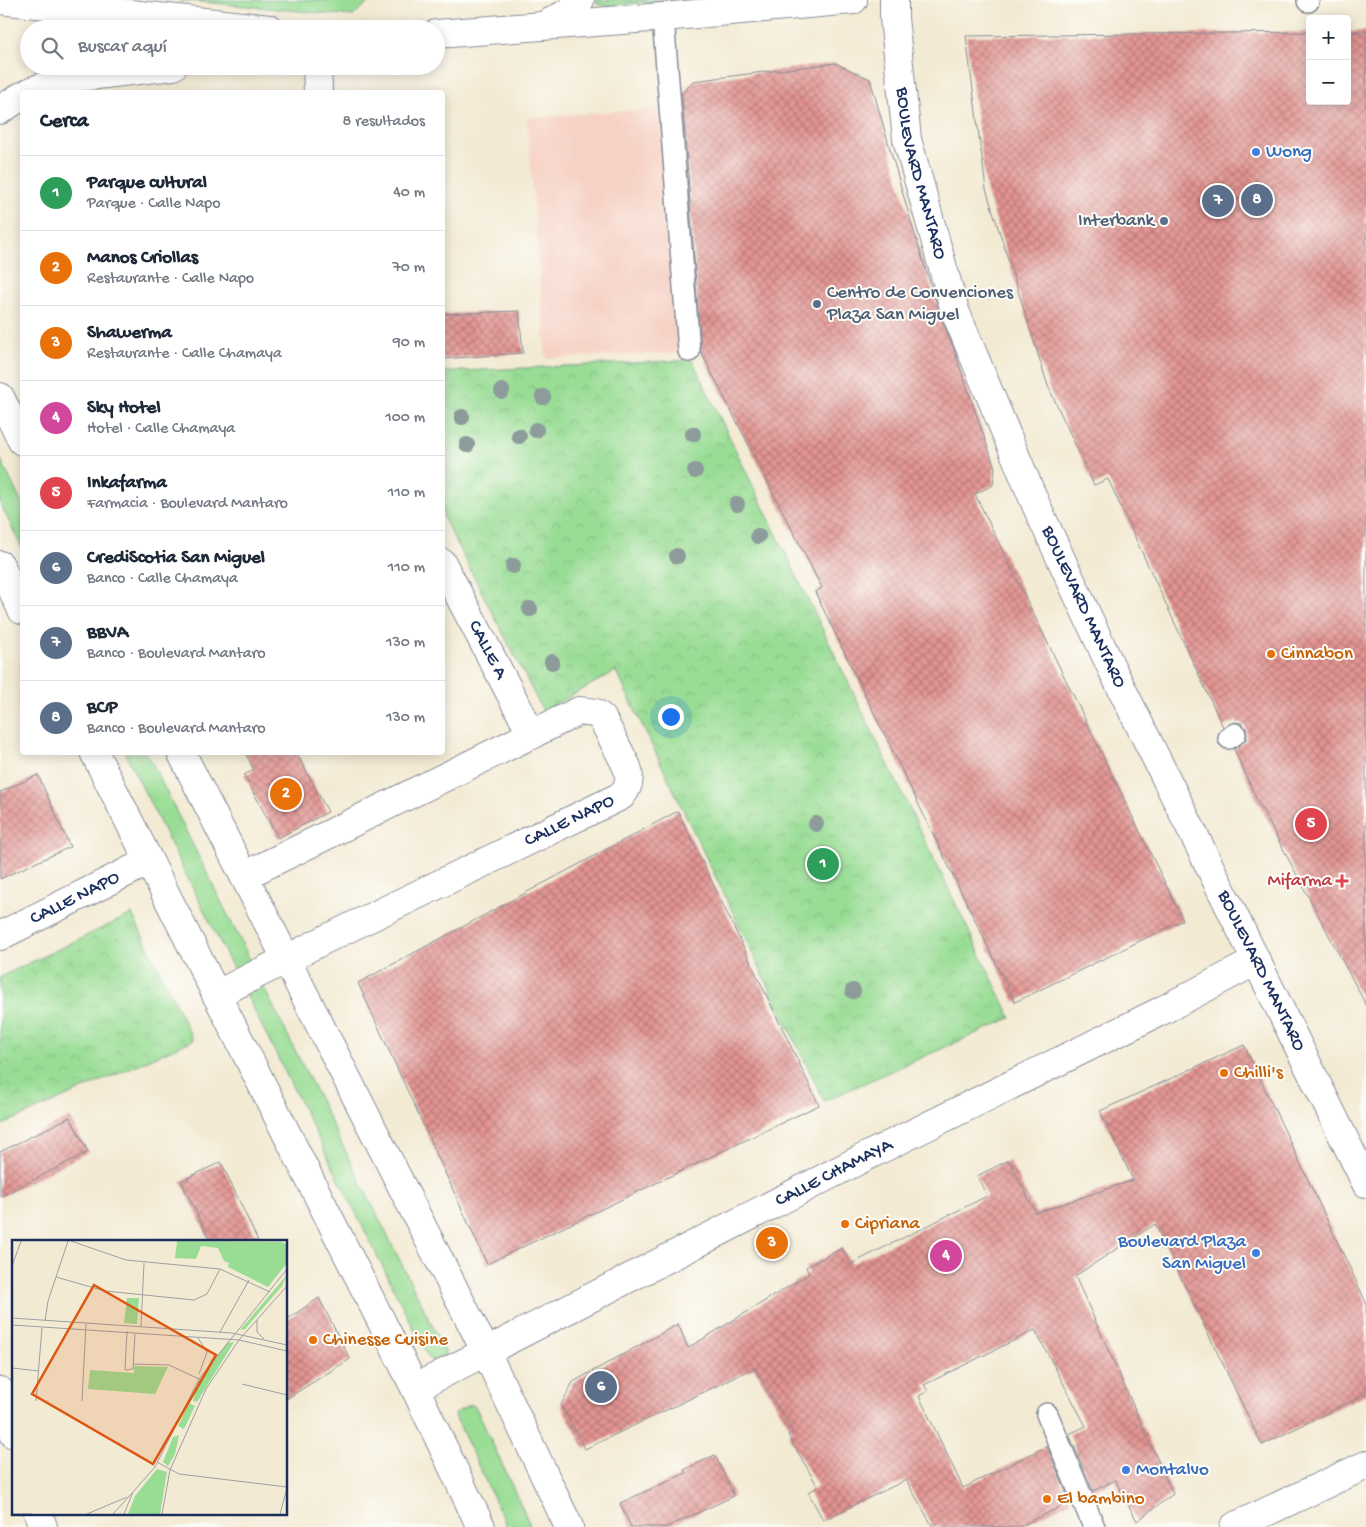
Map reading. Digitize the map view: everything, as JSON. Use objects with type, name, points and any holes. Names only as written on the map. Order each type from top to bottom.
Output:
[{"type":"street","points":[[0,0],[186,20]]},
{"type":"street","points":[[544,26],[569,12],[580,0]]},
{"type":"street","points":[[445,33],[853,0]]},
{"type":"street","name":"BOULEVARD MANTARO","points":[[894,0],[894,18],[907,139],[955,311],[1036,505],[1112,669],[1366,1183]]},
{"type":"street","points":[[35,90],[62,79],[96,75]]},
{"type":"street","points":[[317,75],[318,90]]},
{"type":"street","points":[[0,110],[20,97]]},
{"type":"street","points":[[0,397],[20,437]]},
{"type":"street","points":[[0,565],[20,606]]},
{"type":"street","name":"CALLE A","points":[[445,569],[532,735]]},
{"type":"street","name":"CALLE NAPO","points":[[216,995],[324,940],[621,796],[626,790],[630,775],[602,718],[595,713],[579,711],[244,876]]},
{"type":"street","points":[[96,755],[415,1388],[482,1527]]},
{"type":"street","points":[[183,755],[486,1352],[569,1527]]},
{"type":"street","name":"CALLE NAPO","points":[[0,936],[149,860]]},
{"type":"street","name":"CALLE CHAMAYA","points":[[415,1388],[865,1157],[1162,1010],[1256,961]]},
{"type":"street","points":[[0,1391],[12,1428]]},
{"type":"street","points":[[1234,1527],[1366,1465]]},
{"type":"street","points":[[38,1514],[43,1527]]},
{"type":"lane","points":[[662,17],[689,351]]},
{"type":"lane","points":[[1047,1414],[1094,1527]]},
{"type":"shaded area","points":[[661,108],[679,353],[546,358],[527,118]]},
{"type":"green space","points":[[179,0],[371,0],[353,16]]},
{"type":"green space","points":[[596,0],[670,0],[607,6],[597,4]]},
{"type":"green space","points":[[692,360],[1011,1018],[824,1101],[616,671],[543,711],[445,521],[445,372]]},
{"type":"green space","points":[[0,458],[20,500],[20,544],[0,503]]},
{"type":"green space","points":[[126,755],[148,755],[445,1351],[444,1356],[434,1361],[429,1359]]},
{"type":"green space","points":[[132,914],[193,1040],[0,1126],[0,977]]},
{"type":"green space","points":[[469,1405],[473,1405],[476,1408],[531,1527],[507,1527],[456,1418],[455,1413]]},
{"type":"building","points":[[1366,31],[1366,1005],[1256,798],[1234,749],[1246,740],[1246,728],[1241,723],[1235,722],[1223,727],[1108,479],[1094,485],[1048,386],[986,189],[966,36],[1306,32],[1306,105],[1351,105],[1351,32]]},
{"type":"building","points":[[835,63],[870,79],[940,315],[995,468],[993,485],[975,494],[1183,920],[1015,1002],[815,592],[822,588],[701,352],[682,94],[693,81]]},
{"type":"building","points":[[519,311],[523,353],[445,359],[445,314]]},
{"type":"building","points":[[246,755],[298,755],[328,812],[278,838],[244,775],[254,770]]},
{"type":"building","points":[[38,775],[70,847],[0,879],[0,792]]},
{"type":"building","points":[[678,811],[819,1105],[487,1264],[358,983]]},
{"type":"building","points":[[1244,1045],[1366,1302],[1366,1394],[1262,1445],[1155,1224],[1075,1276],[1173,1494],[1137,1521],[1115,1480],[1093,1491],[1069,1434],[1086,1426],[1035,1330],[924,1385],[928,1391],[919,1396],[963,1488],[1047,1446],[1070,1502],[1019,1527],[933,1527],[906,1480],[823,1520],[808,1492],[818,1487],[788,1435],[793,1432],[754,1368],[585,1449],[561,1405],[573,1382],[678,1324],[688,1348],[809,1274],[806,1267],[842,1248],[851,1264],[987,1196],[977,1176],[1009,1160],[1036,1213],[1133,1180],[1100,1111]]},
{"type":"building","points":[[70,1117],[88,1152],[0,1197],[0,1152]]},
{"type":"building","points":[[221,1162],[258,1240],[210,1240],[181,1181]]},
{"type":"building","name":"Chinesse Cuisine","points":[[319,1298],[350,1359],[288,1398],[288,1319]]},
{"type":"building","points":[[715,1455],[734,1496],[667,1527],[631,1527],[620,1503],[686,1473],[684,1470]]},
{"type":"place","name":"Wong","points":[[1256,152]]},
{"type":"place","name":"BCP","points":[[1257,200]]},
{"type":"place","name":"BBVA","points":[[1218,201]]},
{"type":"place","name":"Interbank","points":[[1164,221]]},
{"type":"place","name":"Centro de Convenciones Plaza San Miguel","points":[[817,304]]},
{"type":"place","name":"Cinnabon","points":[[1271,654]]},
{"type":"place","name":"Manos Criollas","points":[[286,794]]},
{"type":"place","name":"Inkafarma","points":[[1311,824]]},
{"type":"place","name":"Parque cultural","points":[[823,864]]},
{"type":"place","name":"Mifarma","points":[[1342,881]]},
{"type":"place","name":"Chilli's","points":[[1224,1073]]},
{"type":"place","name":"Cipriana","points":[[845,1224]]},
{"type":"place","name":"Shawerma","points":[[772,1243]]},
{"type":"place","name":"Boulevard Plaza San Miguel","points":[[1256,1253]]},
{"type":"place","name":"Sky Hotel","points":[[946,1256]]},
{"type":"place","name":"Chinesse Cuisine","points":[[313,1340]]},
{"type":"place","name":"CrediScotia San Miguel","points":[[601,1387]]},
{"type":"place","name":"Montalvo","points":[[1126,1470]]},
{"type":"place","name":"El bambino","points":[[1047,1499]]}]
